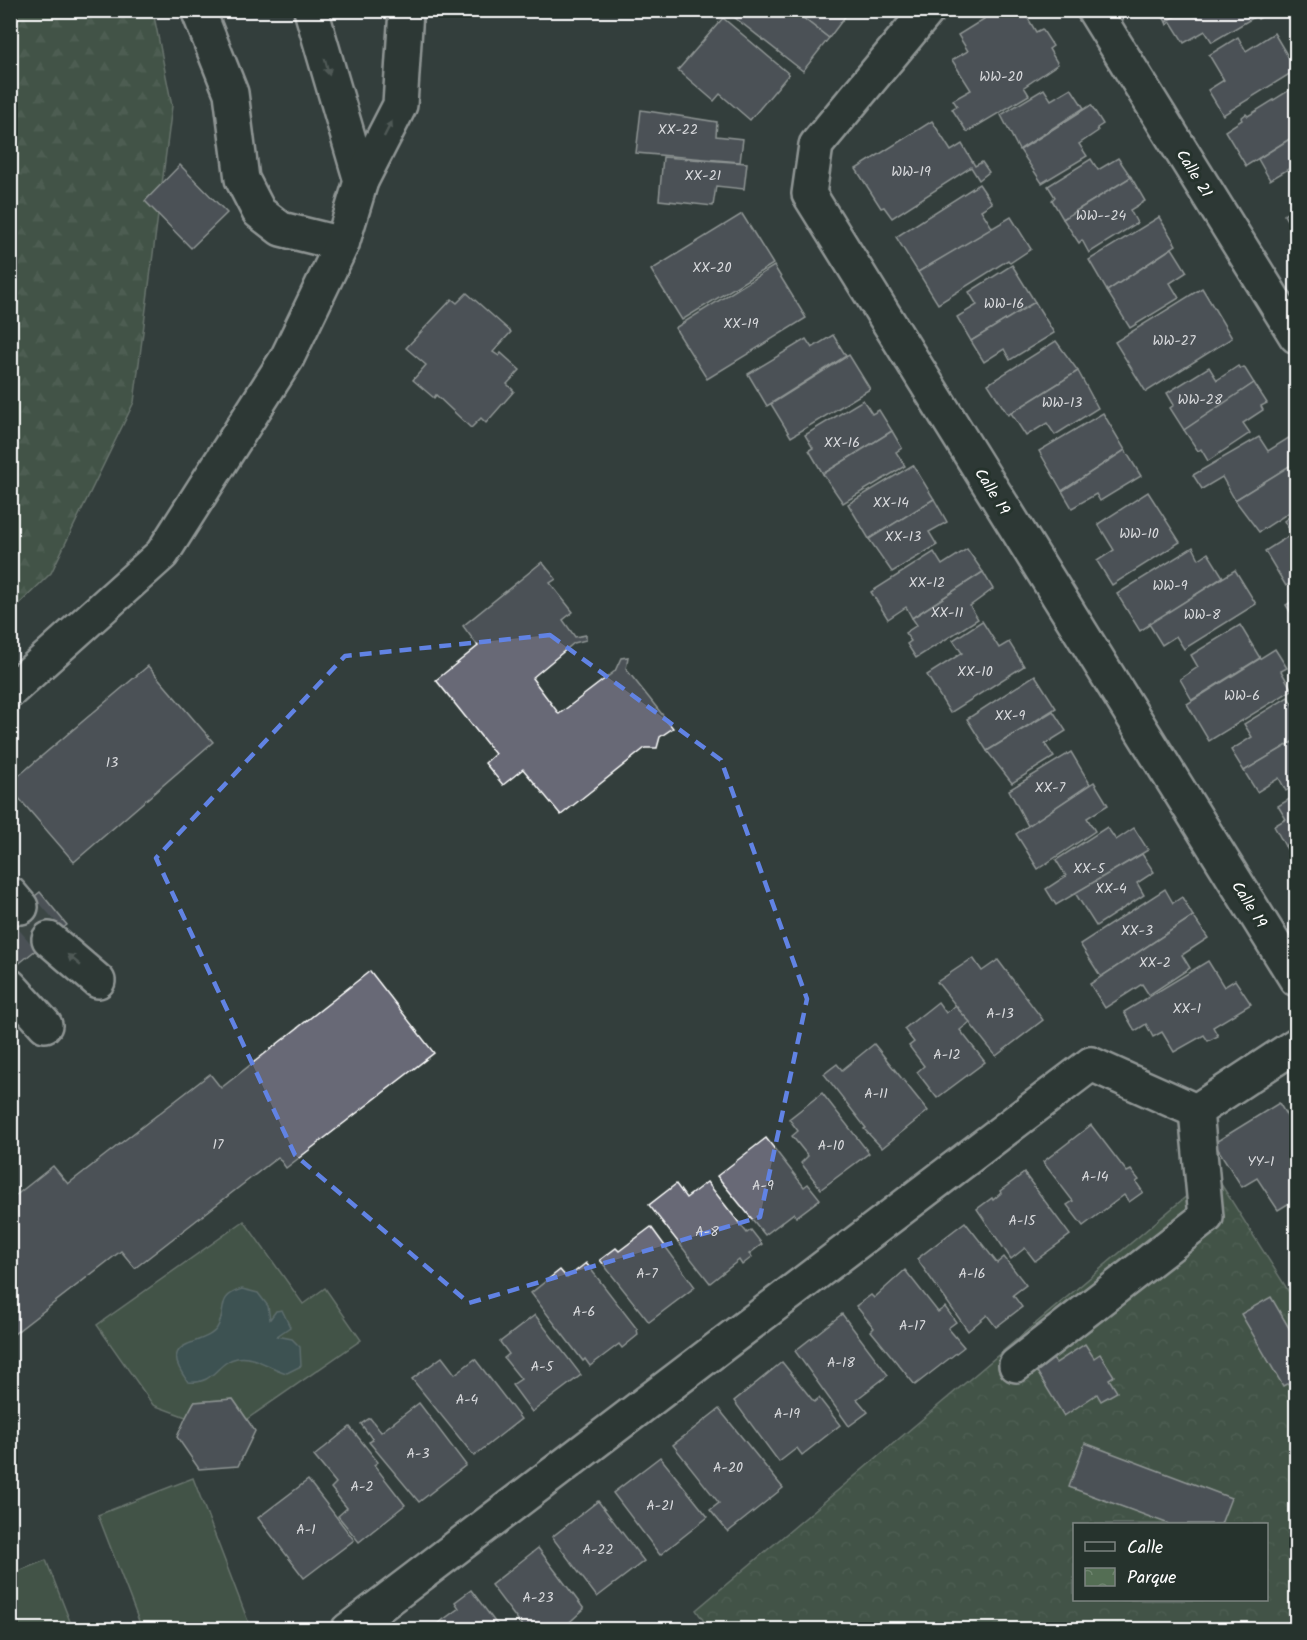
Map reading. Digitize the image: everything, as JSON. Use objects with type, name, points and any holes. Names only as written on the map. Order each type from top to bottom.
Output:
[{"type":"street","points":[[198,10],[231,93],[242,179],[259,212],[280,229],[342,244]]},
{"type":"street","points":[[311,10],[361,182]]},
{"type":"street","points":[[10,691],[162,554],[287,358],[342,244],[361,182],[400,105],[406,10]]},
{"type":"street","name":"Calle 19","points":[[928,10],[816,145],[809,194],[1296,979]]},
{"type":"street","name":"Calle 21","points":[[1094,10],[1296,336]]},
{"type":"street","points":[[49,939],[98,981]]},
{"type":"street","points":[[10,986],[45,1025]]},
{"type":"street","points":[[1196,1111],[1296,1045]]},
{"type":"street","points":[[348,1629],[1091,1064],[1196,1111]]},
{"type":"street","points":[[1016,1365],[1206,1217],[1196,1111]]},
{"type":"highlighted area","points":[[550,635],[721,760],[807,999],[760,1217],[469,1303],[295,1155],[156,858],[345,656]]},
{"type":"green space","points":[[11,11],[153,11],[172,106],[134,402],[51,573],[11,612]]},
{"type":"green space","points":[[1214,1173],[1296,1303],[1296,1629],[710,1630],[696,1610]]},
{"type":"green space","points":[[244,1221],[303,1304],[325,1288],[361,1340],[247,1419],[233,1399],[194,1402],[186,1417],[153,1405],[97,1325]]},
{"type":"green space","points":[[193,1478],[251,1629],[142,1629],[98,1515]]},
{"type":"green space","points":[[46,1560],[73,1629],[11,1629],[11,1574]]},
{"type":"water","points":[[242,1289],[258,1293],[268,1306],[270,1319],[276,1311],[282,1310],[290,1327],[277,1336],[292,1339],[300,1347],[301,1366],[287,1373],[257,1360],[237,1358],[224,1364],[204,1380],[188,1382],[179,1368],[176,1357],[179,1350],[211,1334],[220,1321],[225,1300],[234,1292]]},
{"type":"building","points":[[725,10],[793,10],[829,38],[803,71]]},
{"type":"building","points":[[793,10],[850,10],[829,38]]},
{"type":"building","points":[[979,10],[1023,10],[1036,32],[1042,29],[1053,46],[1049,49],[1058,64],[1024,87],[1029,95],[967,132],[952,109],[957,106],[953,100],[971,90],[952,60],[968,51],[958,35],[984,19]]},
{"type":"building","points":[[1159,10],[1185,10],[1166,22]]},
{"type":"building","points":[[1185,10],[1273,10],[1258,19],[1256,16],[1212,42],[1205,31],[1184,43],[1171,22],[1167,25],[1166,22]]},
{"type":"building","points":[[723,18],[789,74],[750,120],[720,94],[714,101],[678,70]]},
{"type":"building","points":[[1274,33],[1296,70],[1223,115],[1208,90],[1224,80],[1209,55],[1238,37],[1246,51]]},
{"type":"building","points":[[1296,86],[1296,135],[1246,166],[1225,131],[1242,120],[1241,118],[1246,114],[1248,116]]},
{"type":"building","points":[[1071,88],[1084,108],[1019,150],[1001,115],[1044,89],[1051,100]]},
{"type":"building","points":[[1091,105],[1103,124],[1097,128],[1098,131],[1079,144],[1087,156],[1042,183],[1020,150]]},
{"type":"building","points":[[641,110],[717,122],[716,136],[743,139],[740,162],[636,153]]},
{"type":"building","points":[[932,121],[951,151],[962,144],[975,166],[982,162],[989,172],[979,180],[971,167],[892,218],[884,207],[881,208],[856,169]]},
{"type":"building","points":[[1296,135],[1296,179],[1290,168],[1270,180],[1258,159]]},
{"type":"building","points":[[663,157],[747,163],[744,189],[716,186],[713,206],[659,200]]},
{"type":"building","points":[[1118,158],[1131,177],[1063,219],[1052,200],[1055,197],[1048,186],[1091,159],[1098,170]]},
{"type":"building","points":[[180,165],[227,213],[191,248],[145,201]]},
{"type":"building","points":[[1131,177],[1145,201],[1130,210],[1137,223],[1089,253],[1082,240],[1079,243],[1063,219]]},
{"type":"building","points":[[979,184],[992,203],[981,210],[993,229],[918,272],[896,237]]},
{"type":"building","points":[[1296,207],[1296,235],[1284,215]]},
{"type":"building","points":[[742,214],[773,264],[682,320],[651,270]]},
{"type":"building","points":[[1011,217],[1031,249],[1010,263],[1008,260],[938,304],[918,272]]},
{"type":"building","points":[[1159,217],[1176,245],[1107,291],[1089,260]]},
{"type":"building","points":[[1172,248],[1187,272],[1170,283],[1179,298],[1130,328],[1107,291]]},
{"type":"building","points":[[1012,265],[1035,302],[971,341],[957,317],[977,305],[969,292]]},
{"type":"building","points":[[774,266],[806,318],[707,379],[675,328]]},
{"type":"building","points":[[1202,288],[1232,338],[1146,392],[1115,342]]},
{"type":"building","points":[[467,293],[511,332],[493,352],[499,356],[501,353],[520,370],[507,384],[514,391],[486,423],[481,418],[471,428],[436,395],[434,398],[413,380],[426,365],[406,348],[452,299],[457,303]]},
{"type":"building","points":[[1035,302],[1054,333],[1010,360],[1004,349],[984,362],[971,341]]},
{"type":"building","points":[[833,335],[846,356],[767,406],[748,374],[806,339],[812,348]]},
{"type":"building","points":[[1056,341],[1078,371],[1008,415],[988,384]]},
{"type":"building","points":[[849,355],[870,389],[791,437],[771,404]]},
{"type":"building","points":[[1238,366],[1240,369],[1244,367],[1254,383],[1184,430],[1170,408],[1174,405],[1167,393],[1209,367],[1217,380]]},
{"type":"building","points":[[1078,371],[1098,408],[1055,435],[1047,423],[1026,436],[1011,413]]},
{"type":"building","points":[[1254,383],[1267,403],[1261,406],[1263,410],[1243,423],[1250,433],[1208,461],[1201,449],[1198,451],[1184,430]]},
{"type":"building","points":[[863,400],[872,414],[879,410],[892,431],[823,474],[809,450],[813,448],[805,435]]},
{"type":"building","points":[[1103,413],[1125,450],[1062,491],[1039,451]]},
{"type":"building","points":[[892,431],[902,448],[896,452],[905,466],[843,503],[823,474]]},
{"type":"building","points":[[1295,434],[1296,462],[1235,500],[1222,477],[1202,489],[1193,475],[1259,437],[1268,451]]},
{"type":"building","points":[[1125,450],[1141,476],[1100,501],[1096,494],[1072,508],[1062,491]]},
{"type":"building","points":[[1296,462],[1296,508],[1259,532],[1235,500]]},
{"type":"building","points":[[913,465],[934,499],[869,539],[848,504]]},
{"type":"building","points":[[1148,492],[1180,542],[1112,585],[1097,561],[1114,550],[1098,524]]},
{"type":"building","points":[[934,499],[947,522],[929,532],[937,545],[892,572],[869,539]]},
{"type":"building","points":[[1296,512],[1296,580],[1286,586],[1265,551],[1292,534],[1284,521]]},
{"type":"building","points":[[1193,547],[1199,559],[1208,553],[1223,577],[1140,631],[1117,594]]},
{"type":"building","points":[[967,549],[983,572],[912,618],[906,607],[888,619],[871,592],[934,552],[942,565]]},
{"type":"building","points":[[542,562],[556,579],[550,583],[573,612],[563,620],[575,637],[586,635],[586,640],[574,643],[532,678],[559,714],[615,671],[621,658],[628,657],[626,669],[673,728],[660,737],[657,748],[645,748],[561,815],[523,769],[503,785],[485,763],[495,754],[436,680],[478,646],[463,626]]},
{"type":"building","points":[[1235,570],[1256,604],[1184,649],[1176,636],[1162,645],[1149,624]]},
{"type":"building","points":[[983,572],[993,589],[970,606],[978,619],[916,658],[907,644],[911,641],[905,633],[917,625],[912,618]]},
{"type":"building","points":[[1296,599],[1296,621],[1286,605]]},
{"type":"building","points":[[982,621],[999,648],[1009,642],[1024,666],[950,713],[927,675],[962,653],[953,640]]},
{"type":"building","points":[[1240,625],[1260,658],[1192,700],[1180,679],[1198,667],[1191,655]]},
{"type":"building","points":[[1275,649],[1287,668],[1281,671],[1292,690],[1209,741],[1187,704]]},
{"type":"building","points":[[148,666],[213,742],[74,862],[10,788],[10,783]]},
{"type":"building","points":[[1035,675],[1056,708],[987,751],[967,719]]},
{"type":"building","points":[[1288,697],[1296,711],[1296,740],[1244,771],[1231,750],[1252,737],[1244,724]]},
{"type":"building","points":[[1053,711],[1066,731],[1045,744],[1054,757],[1012,783],[987,751]]},
{"type":"building","points":[[1296,740],[1296,784],[1286,791],[1279,778],[1257,792],[1244,771]]},
{"type":"building","points":[[1071,752],[1090,784],[1028,826],[1009,790]]},
{"type":"building","points":[[1094,782],[1108,805],[1087,818],[1095,831],[1038,869],[1016,834]]},
{"type":"building","points":[[1296,795],[1296,839],[1285,846],[1274,826],[1286,819],[1278,806]]},
{"type":"building","points":[[1107,827],[1116,840],[1134,828],[1148,850],[1056,905],[1046,889],[1066,876],[1056,860]]},
{"type":"building","points":[[1296,839],[1296,864],[1285,846]]},
{"type":"building","points":[[1142,854],[1154,872],[1137,883],[1144,895],[1096,926],[1075,893]]},
{"type":"building","points":[[1165,889],[1173,903],[1182,897],[1193,916],[1101,977],[1080,944]]},
{"type":"building","points":[[40,892],[67,925],[12,969],[10,916]]},
{"type":"building","points":[[1193,916],[1208,938],[1182,955],[1190,968],[1149,995],[1142,984],[1105,1008],[1090,984]]},
{"type":"building","points":[[973,958],[982,971],[998,960],[1043,1020],[996,1056],[937,982]]},
{"type":"building","points":[[1208,961],[1224,987],[1235,980],[1251,1004],[1213,1027],[1218,1036],[1208,1041],[1204,1035],[1174,1052],[1162,1032],[1153,1037],[1146,1024],[1135,1031],[1124,1012]]},
{"type":"building","points":[[370,971],[434,1053],[286,1168],[278,1157],[135,1268],[121,1251],[10,1337],[10,1200],[53,1166],[68,1184],[210,1074],[221,1088]]},
{"type":"building","points":[[938,1002],[946,1013],[955,1006],[970,1022],[960,1030],[985,1062],[937,1098],[917,1072],[924,1066],[909,1046],[914,1042],[904,1029]]},
{"type":"building","points":[[874,1044],[928,1111],[882,1148],[864,1129],[866,1128],[824,1074],[837,1064],[842,1070]]},
{"type":"building","points":[[822,1093],[869,1153],[821,1189],[801,1163],[808,1156],[792,1136],[798,1131],[789,1119]]},
{"type":"building","points":[[1279,1103],[1296,1131],[1296,1199],[1278,1210],[1257,1178],[1242,1187],[1214,1143]]},
{"type":"building","points":[[1296,1105],[1296,1120],[1290,1109]]},
{"type":"building","points":[[1091,1125],[1127,1172],[1131,1170],[1139,1180],[1136,1182],[1143,1192],[1129,1202],[1124,1195],[1083,1226],[1067,1205],[1073,1201],[1043,1162]]},
{"type":"building","points":[[766,1138],[804,1187],[808,1184],[820,1199],[796,1217],[794,1213],[765,1235],[717,1176]]},
{"type":"building","points":[[1024,1173],[1070,1235],[1035,1261],[1025,1248],[1011,1259],[977,1209],[992,1198],[993,1200],[1001,1193],[1000,1191]]},
{"type":"building","points":[[707,1182],[747,1233],[751,1230],[762,1244],[749,1254],[752,1257],[742,1265],[739,1260],[710,1283],[649,1205],[676,1184],[686,1198]]},
{"type":"building","points":[[965,1222],[997,1263],[1004,1257],[1026,1285],[1013,1295],[1022,1307],[996,1327],[987,1315],[968,1331],[917,1259]]},
{"type":"building","points":[[651,1227],[695,1287],[649,1322],[600,1260],[616,1248],[619,1251]]},
{"type":"building","points":[[586,1263],[637,1329],[638,1335],[622,1348],[619,1344],[590,1366],[585,1359],[583,1361],[531,1293],[560,1270],[567,1278]]},
{"type":"building","points":[[905,1270],[938,1312],[945,1307],[956,1322],[948,1328],[964,1347],[915,1385],[871,1331],[874,1328],[856,1306],[871,1295],[874,1298]]},
{"type":"building","points":[[1271,1297],[1296,1340],[1296,1379],[1283,1386],[1241,1314]]},
{"type":"building","points":[[842,1314],[888,1375],[857,1399],[868,1412],[849,1426],[795,1351]]},
{"type":"building","points":[[535,1315],[581,1375],[532,1412],[512,1385],[521,1379],[504,1358],[509,1354],[500,1342]]},
{"type":"building","points":[[1085,1344],[1094,1358],[1100,1354],[1114,1376],[1109,1379],[1117,1392],[1101,1401],[1097,1394],[1064,1416],[1036,1370],[1053,1359],[1056,1363]]},
{"type":"building","points":[[442,1357],[455,1374],[475,1359],[521,1419],[474,1456],[412,1379]]},
{"type":"building","points":[[782,1362],[814,1402],[819,1398],[840,1425],[802,1455],[797,1448],[779,1462],[734,1401]]},
{"type":"building","points":[[233,1399],[255,1431],[238,1466],[199,1469],[177,1437],[186,1417],[194,1402]]},
{"type":"building","points":[[419,1403],[466,1465],[419,1502],[369,1442],[373,1440],[361,1424],[370,1418],[381,1432]]},
{"type":"building","points":[[719,1409],[783,1488],[728,1532],[710,1510],[719,1503],[673,1445]]},
{"type":"building","points":[[350,1427],[378,1462],[374,1465],[405,1505],[359,1542],[338,1516],[347,1508],[331,1488],[336,1483],[314,1456]]},
{"type":"building","points":[[1085,1443],[1231,1498],[1221,1523],[1166,1523],[1069,1487]]},
{"type":"building","points":[[660,1457],[708,1517],[660,1555],[613,1493]]},
{"type":"building","points":[[308,1480],[354,1540],[304,1578],[258,1518]]},
{"type":"building","points":[[598,1501],[644,1561],[597,1597],[552,1537]]},
{"type":"building","points":[[538,1548],[584,1609],[561,1630],[525,1630],[491,1585]]},
{"type":"building","points":[[471,1590],[501,1630],[429,1630],[459,1608],[455,1602]]},
{"type":"tunnel","points":[[21,907],[49,939]]}]
